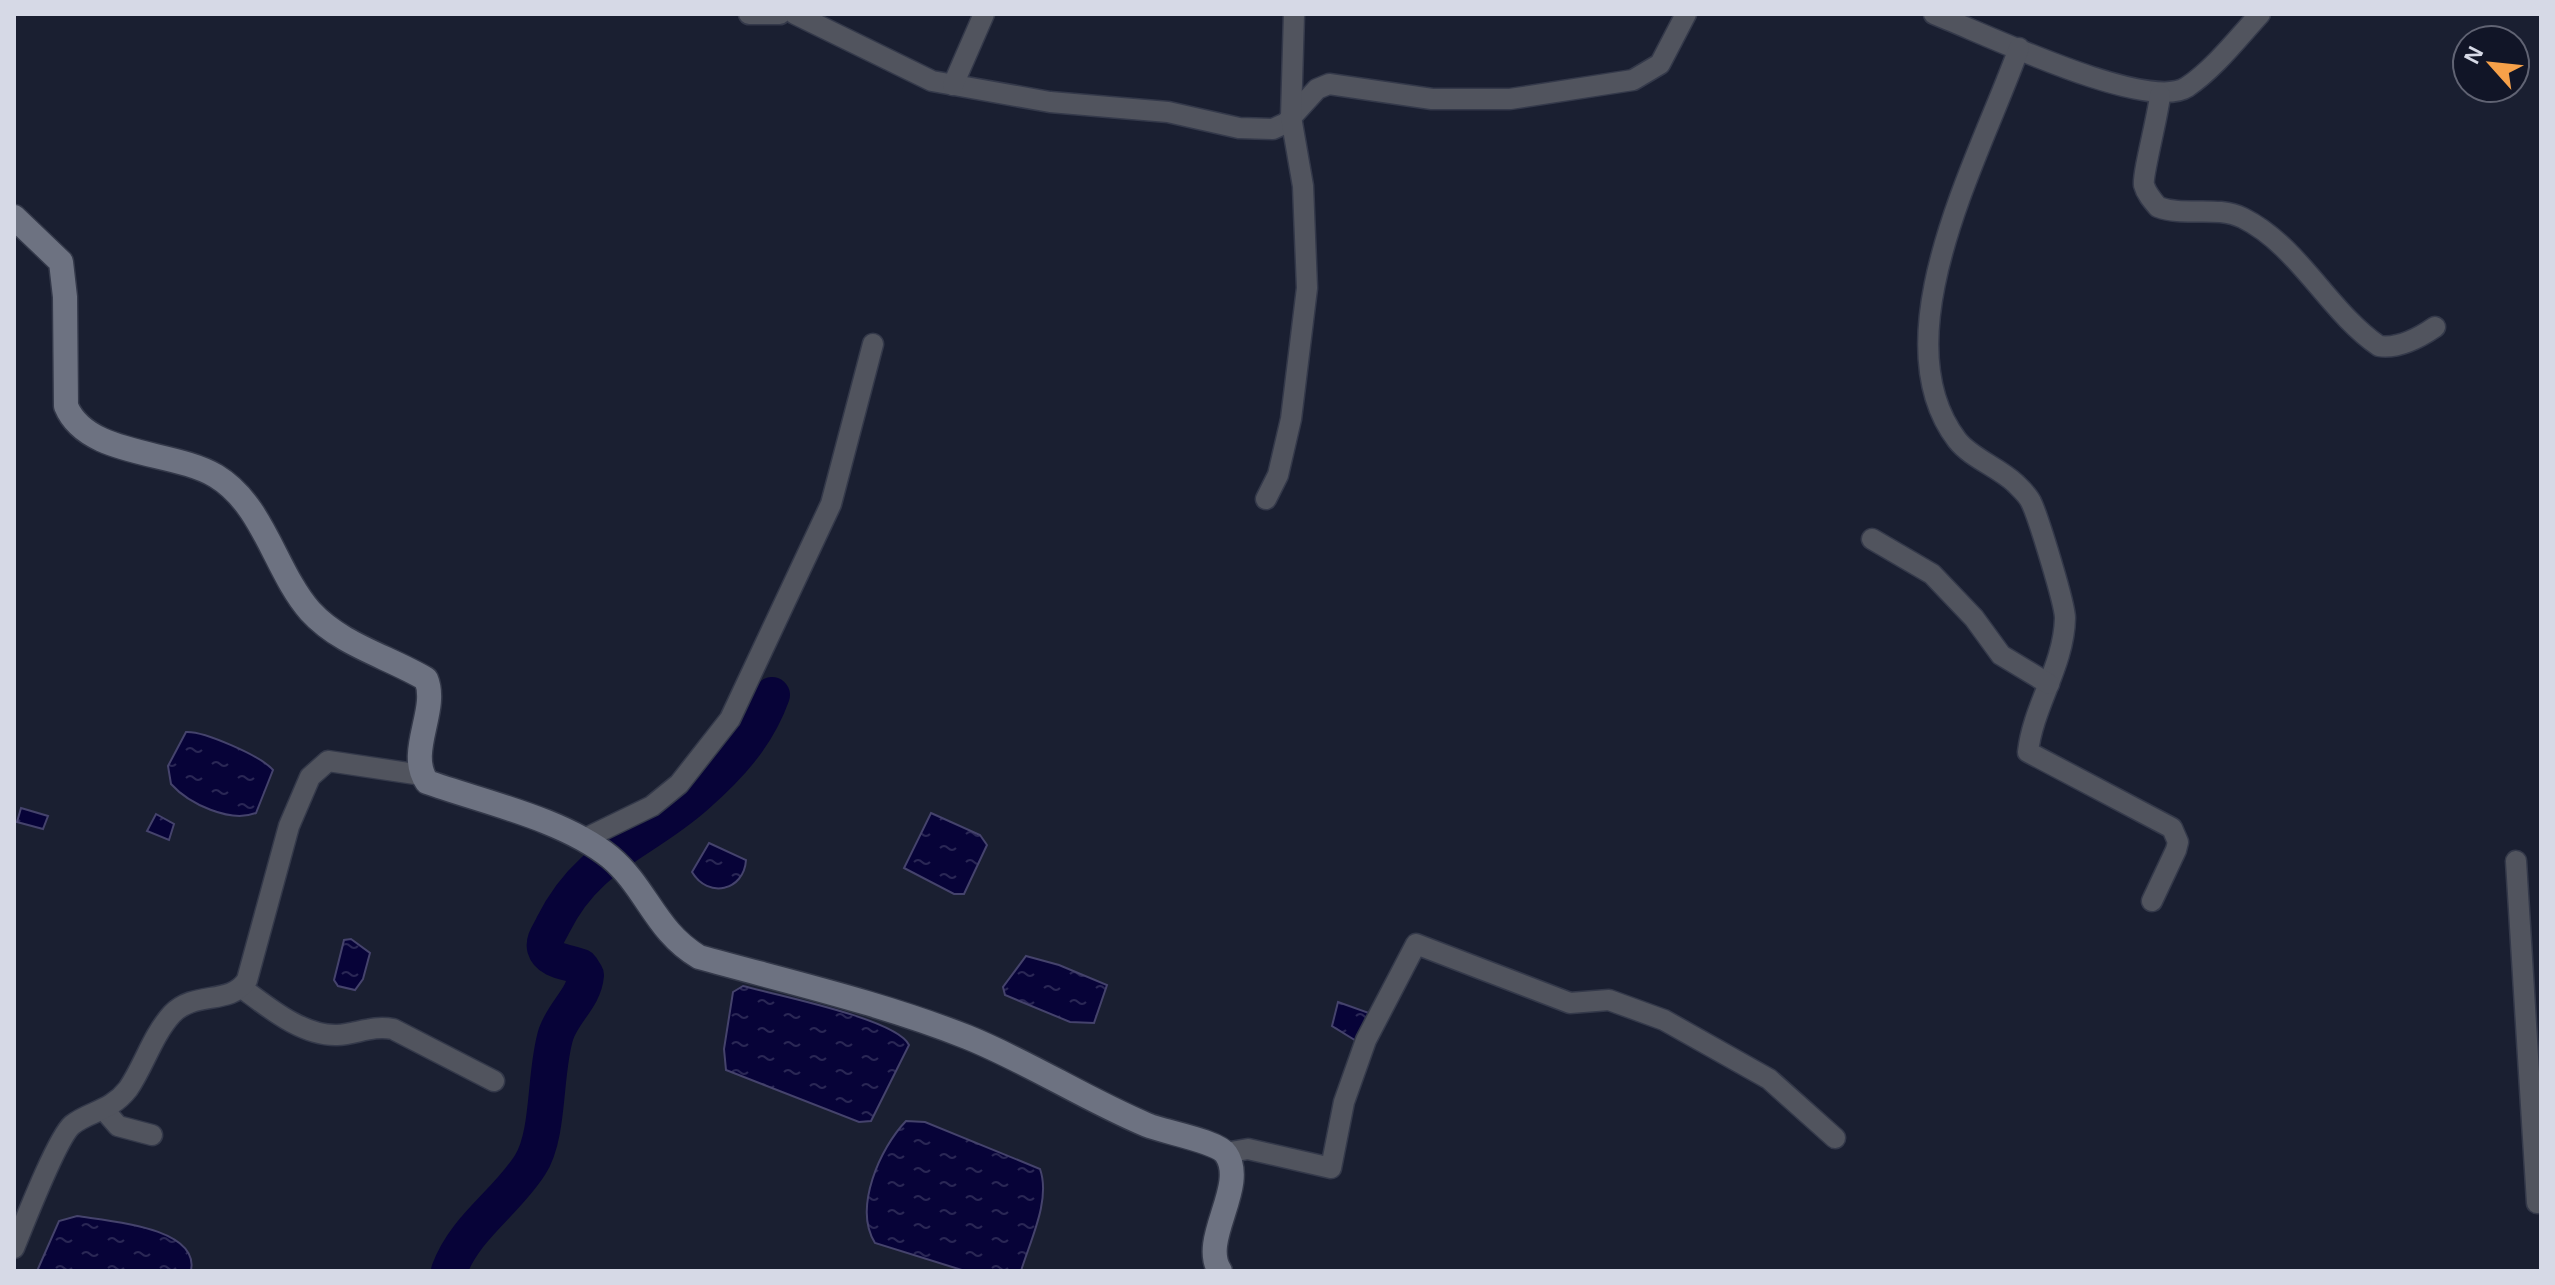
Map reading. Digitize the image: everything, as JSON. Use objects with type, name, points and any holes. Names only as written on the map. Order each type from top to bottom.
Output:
[{"type":"street","points":[[749,14],[780,14]]},
{"type":"street","points":[[795,14],[920,76],[953,85],[1050,102],[1168,112],[1259,131],[1273,129],[1291,117],[1317,89],[1329,84],[1432,99],[1510,99],[1633,80],[1660,64],[1686,14]]},
{"type":"street","points":[[953,85],[984,14]]},
{"type":"street","points":[[1266,499],[1278,475],[1291,419],[1307,288],[1303,186],[1291,117],[1294,14]]},
{"type":"street","points":[[1934,14],[2106,81],[2160,95],[2186,88],[2260,14]]},
{"type":"street","points":[[2019,48],[1957,201],[1929,311],[1927,356],[1944,420],[1959,443],[2000,470],[2031,501],[2063,601],[2061,649],[2029,740],[2031,756],[2155,816],[2176,835],[2176,850],[2152,901]]},
{"type":"street","points":[[2160,95],[2154,137],[2143,175],[2149,196],[2158,207],[2176,212],[2226,212],[2254,224],[2289,254],[2327,299],[2379,346],[2388,347],[2419,338],[2435,327]]},
{"type":"street","points":[[14,217],[61,262],[65,297],[66,406],[72,421],[110,443],[195,467],[227,484],[246,505],[313,614],[356,645],[426,679],[430,690],[420,759],[422,775],[427,782],[588,843],[623,870],[662,928],[699,957],[968,1037],[1142,1123],[1225,1153],[1248,1149],[1331,1168],[1344,1102],[1366,1040],[1416,944],[1570,1003],[1609,1000],[1664,1020],[1769,1079],[1835,1138]]},
{"type":"street","points":[[588,843],[652,806],[679,784],[730,719],[831,504],[873,344]]},
{"type":"street","points":[[1872,539],[1932,574],[1967,609],[2001,655],[2049,684]]},
{"type":"street","points":[[14,1248],[42,1181],[71,1126],[105,1111],[127,1089],[172,1015],[191,1000],[224,996],[242,988],[260,943],[289,826],[310,777],[328,761],[422,775]]},
{"type":"street","points":[[2516,861],[2537,1203]]},
{"type":"street","points":[[242,988],[269,1008],[319,1033],[338,1035],[381,1027],[393,1029],[494,1081]]},
{"type":"street","points":[[105,1111],[118,1126],[152,1135]]},
{"type":"street","points":[[1220,1271],[1214,1260],[1214,1249],[1229,1195],[1225,1153]]},
{"type":"water","points":[[186,732],[232,745],[273,770],[256,813],[234,816],[210,810],[171,784],[168,766]]},
{"type":"water","points":[[21,808],[48,816],[43,829],[17,822]]},
{"type":"water","points":[[931,813],[980,835],[987,845],[964,894],[954,894],[904,868]]},
{"type":"water","points":[[156,814],[174,824],[169,840],[147,831]]},
{"type":"water","points":[[709,843],[746,860],[744,871],[732,885],[724,888],[707,886],[692,872]]},
{"type":"water","points":[[351,939],[370,953],[363,979],[355,990],[338,986],[334,980],[344,940]]},
{"type":"water","points":[[1026,956],[1059,965],[1107,985],[1094,1023],[1070,1022],[1005,995],[1003,987]]},
{"type":"water","points":[[743,986],[860,1017],[900,1035],[909,1045],[871,1121],[859,1122],[726,1070],[724,1049],[733,992]]},
{"type":"water","points":[[1338,1002],[1369,1013],[1358,1042],[1332,1026]]},
{"type":"water","points":[[906,1121],[925,1122],[1040,1169],[1043,1181],[1041,1207],[1021,1271],[965,1271],[875,1243],[867,1213],[872,1179],[887,1147]]},
{"type":"water","points":[[77,1216],[129,1224],[167,1236],[190,1256],[191,1271],[37,1271],[59,1221]]},
{"type":"waterway","points":[[449,1271],[465,1241],[530,1165],[541,1137],[556,1034],[582,991],[586,975],[581,967],[555,959],[547,953],[545,942],[553,925],[567,901],[599,866],[676,812],[720,774],[750,738],[772,695]]}]
